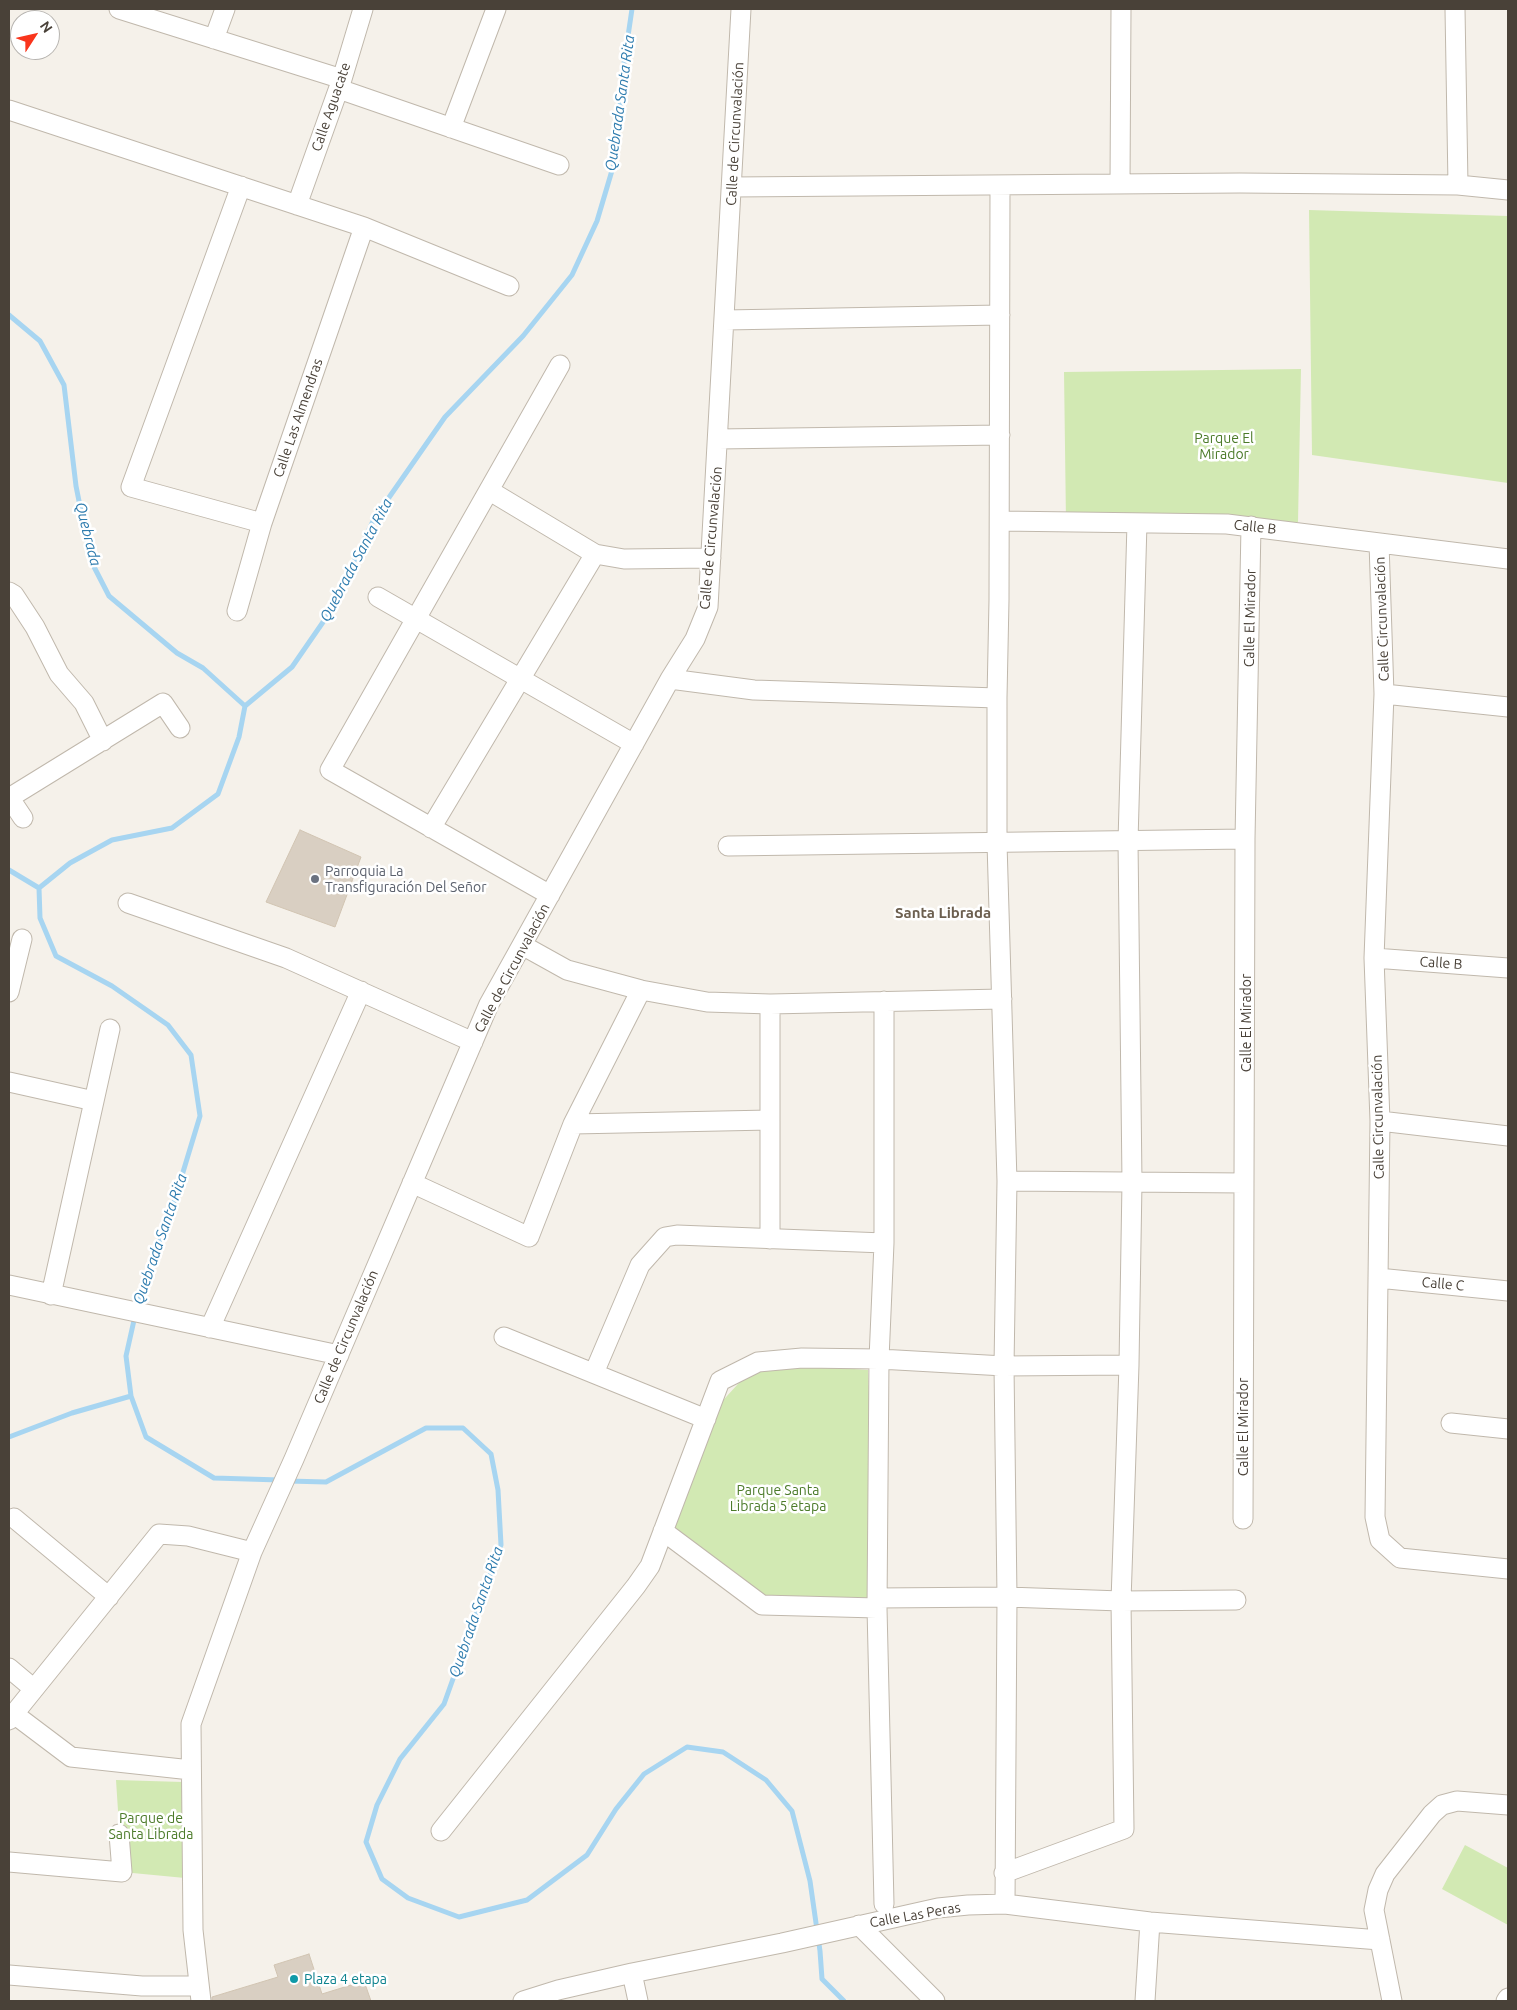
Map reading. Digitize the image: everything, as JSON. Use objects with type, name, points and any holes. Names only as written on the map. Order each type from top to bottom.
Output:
[{"type":"street","points":[[119,9],[214,39],[340,84],[451,128],[558,165]]},
{"type":"street","points":[[214,39],[225,9]]},
{"type":"street","name":"Calle Aguacate","points":[[297,205],[340,84],[363,9]]},
{"type":"street","points":[[451,128],[496,9]]},
{"type":"street","name":"Calle de Circunvalación","points":[[200,1994],[193,1930],[191,1724],[252,1552],[490,1004],[670,679],[695,639],[708,607],[741,9]]},
{"type":"street","points":[[1120,184],[1121,9]]},
{"type":"street","points":[[1456,9],[1458,185]]},
{"type":"street","points":[[9,110],[364,227],[509,286]]},
{"type":"street","points":[[732,187],[1120,184],[1458,185],[1508,190]]},
{"type":"street","points":[[241,186],[131,487],[262,523]]},
{"type":"street","points":[[1000,186],[1000,521],[997,843],[1007,1181],[1004,1366],[1007,1597],[1005,1904]]},
{"type":"street","name":"Calle Las Almendras","points":[[237,611],[262,523],[364,227]]},
{"type":"street","points":[[725,320],[1000,315]]},
{"type":"street","points":[[550,895],[330,770],[560,365]]},
{"type":"street","points":[[718,439],[1000,435]]},
{"type":"street","points":[[490,491],[595,554],[624,559],[711,558]]},
{"type":"street","name":"Calle B","points":[[1000,521],[1251,526],[1508,559]]},
{"type":"street","points":[[1004,1873],[1124,1829],[1120,1601],[1129,1365],[1132,1182],[1128,841],[1136,523]]},
{"type":"street","name":"Calle El Mirador","points":[[1243,1519],[1246,839],[1251,526]]},
{"type":"street","name":"Calle Circunvalación","points":[[1380,543],[1384,694],[1374,958],[1380,1121],[1375,1517],[1380,1540],[1400,1558],[1508,1569]]},
{"type":"street","points":[[431,828],[595,554]]},
{"type":"street","points":[[9,592],[14,595],[35,627],[59,674],[84,703],[103,741]]},
{"type":"street","points":[[378,597],[634,744]]},
{"type":"street","points":[[670,679],[754,690],[997,698]]},
{"type":"street","name":"Calle Circunvalación","points":[[1384,694],[1508,707]]},
{"type":"street","points":[[23,818],[9,797],[164,703],[180,728]]},
{"type":"street","points":[[728,846],[1246,839]]},
{"type":"street","points":[[128,903],[286,958],[473,1042]]},
{"type":"street","points":[[9,992],[22,939]]},
{"type":"street","points":[[522,946],[567,970],[641,990],[707,1002],[770,1004],[1002,999]]},
{"type":"street","name":"Calle B","points":[[1374,958],[1508,968]]},
{"type":"street","points":[[412,1183],[529,1237],[574,1124],[641,990]]},
{"type":"street","points":[[210,1328],[361,991]]},
{"type":"street","points":[[884,1001],[884,1243],[879,1359],[877,1603],[884,1904]]},
{"type":"street","points":[[770,1004],[770,1239]]},
{"type":"street","points":[[51,1295],[110,1029]]},
{"type":"street","points":[[9,1082],[94,1100]]},
{"type":"street","points":[[574,1124],[770,1120]]},
{"type":"street","points":[[1380,1121],[1508,1136]]},
{"type":"street","points":[[1007,1181],[1244,1183]]},
{"type":"street","points":[[594,1373],[640,1265],[665,1237],[677,1235],[884,1243]]},
{"type":"street","name":"Calle C","points":[[1378,1278],[1508,1290]]},
{"type":"street","points":[[9,1285],[339,1354]]},
{"type":"street","points":[[504,1336],[706,1418]]},
{"type":"street","points":[[441,1831],[650,1566],[720,1381],[758,1362],[802,1358],[879,1359],[1004,1366],[1129,1365]]},
{"type":"street","points":[[1451,1423],[1508,1429]]},
{"type":"street","points":[[14,1518],[108,1597]]},
{"type":"street","points":[[663,1531],[762,1605],[877,1603],[1007,1597],[1120,1601],[1236,1600]]},
{"type":"street","points":[[191,1770],[71,1757],[11,1717],[159,1534],[188,1536],[252,1552]]},
{"type":"street","points":[[9,1668],[34,1689]]},
{"type":"street","points":[[1392,2001],[1374,1910],[1378,1890],[1385,1874],[1432,1814],[1442,1805],[1457,1800],[1508,1805]]},
{"type":"street","points":[[9,1862],[122,1872],[119,1834]]},
{"type":"street","name":"Calle Las Peras","points":[[523,2001],[558,1990],[632,1973],[782,1943],[938,1908],[1005,1904],[1150,1922],[1380,1940]]},
{"type":"street","points":[[1345,1937],[1356,1930],[1374,1910]]},
{"type":"street","points":[[1145,2001],[1150,1922]]},
{"type":"street","points":[[854,1926],[935,2001]]},
{"type":"street","points":[[632,1973],[638,2001]]},
{"type":"street","points":[[9,1974],[142,1986],[200,1994]]},
{"type":"green space","points":[[1309,210],[1508,216],[1508,483],[1312,455]]},
{"type":"green space","name":"Parque El Mirador","points":[[1301,369],[1298,522],[1066,522],[1064,372]]},
{"type":"green space","name":"Parque Santa Librada 5 etapa","points":[[758,1362],[868,1370],[877,1598],[762,1605],[663,1531],[706,1419]]},
{"type":"green space","name":"Parque de Santa Librada","points":[[116,1780],[183,1782],[185,1878],[122,1872]]},
{"type":"green space","points":[[1465,1845],[1508,1868],[1508,1925],[1442,1889]]},
{"type":"building","name":"Parroquia La Transfiguración Del Señor","points":[[300,830],[361,857],[335,927],[266,902]]},
{"type":"building","name":"Plaza 4 etapa","points":[[309,1954],[322,1994],[364,1981],[371,2001],[212,2001],[212,1997],[278,1977],[274,1965]]},
{"type":"waterway","name":"Quebrada Santa Rita","points":[[280,1480],[214,1478],[146,1437],[131,1396],[126,1356],[141,1289],[170,1215],[200,1116],[191,1055],[168,1025],[112,986],[56,956],[40,918],[39,888],[70,863],[112,840],[172,828],[218,794],[239,737],[245,706],[292,667],[330,612],[374,519],[445,417],[523,336],[572,275],[597,221],[616,157],[623,70],[632,9]]},
{"type":"waterway","name":"Quebrada","points":[[9,315],[40,341],[64,385],[76,486],[91,561],[109,596],[177,653],[203,668],[245,706]]},
{"type":"waterway","name":"Quebrada","points":[[9,870],[39,888]]},
{"type":"waterway","points":[[9,1437],[72,1413],[131,1396]]},
{"type":"waterway","name":"Quebrada Santa Rita","points":[[288,1481],[326,1482],[426,1428],[463,1428],[491,1454],[498,1490],[501,1545],[444,1704],[400,1759],[377,1805],[366,1842],[382,1879],[408,1898],[459,1917],[527,1900],[587,1855],[616,1809],[644,1774],[687,1747],[723,1752],[766,1780],[792,1811],[810,1881],[822,1979],[844,2001]]},
{"type":"place","name":"Parroquia La Transfiguración Del Señor","points":[[315,879]]},
{"type":"place","name":"Plaza 4 etapa","points":[[294,1979]]},
{"type":"district","name":"Santa Librada","points":[[943,913]]}]
